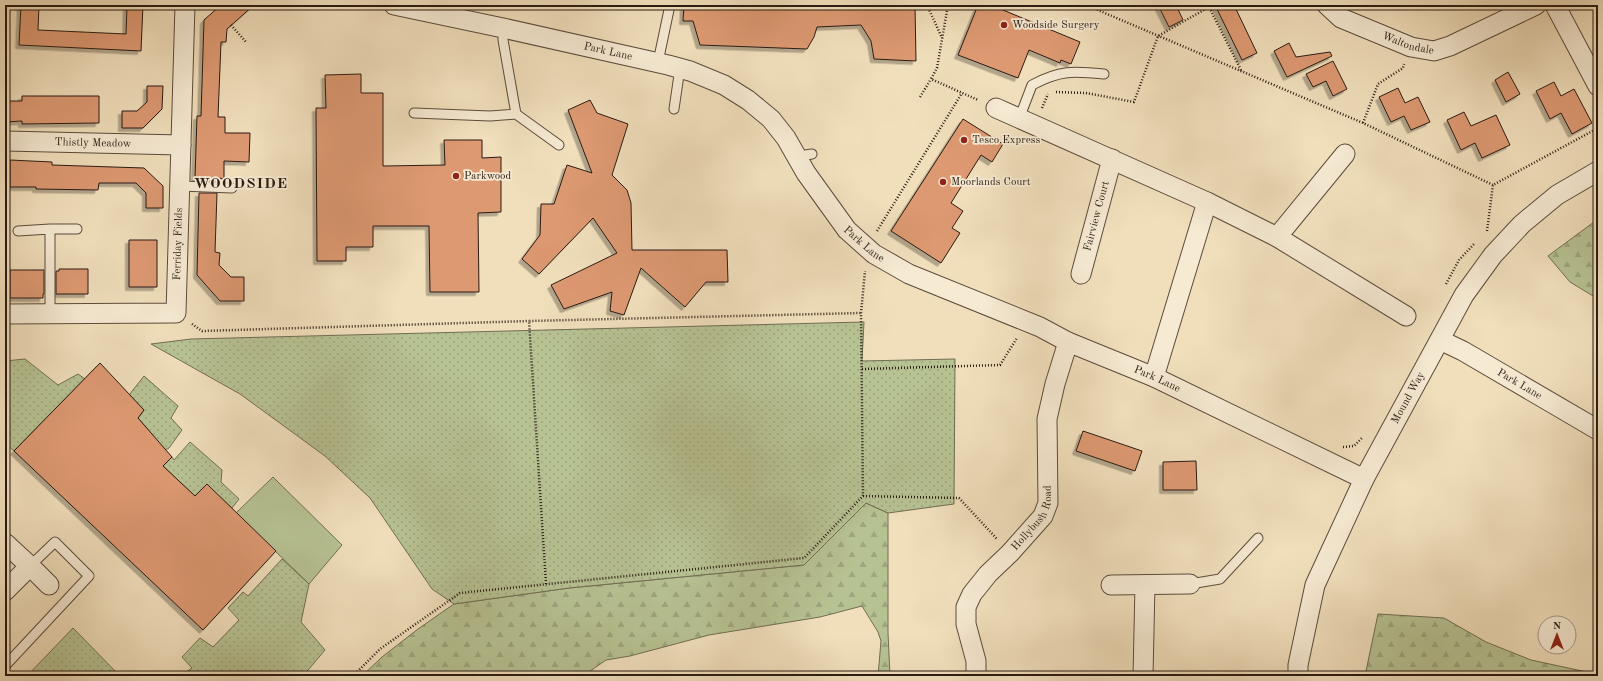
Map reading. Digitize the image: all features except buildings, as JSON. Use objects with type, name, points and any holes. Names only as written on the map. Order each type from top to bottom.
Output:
[{"type":"street","name":"Ferriday Fields","points":[[176,313],[185,5]]},
{"type":"street","name":"Park Lane","points":[[394,5],[419,7],[504,28],[658,62],[711,79],[748,100],[771,119],[786,138],[805,155],[806,172],[847,230],[874,254],[909,274],[1040,327],[1068,342],[1154,377],[1364,479]]},
{"type":"street","name":"Waltondale","points":[[1327,5],[1341,18],[1411,47],[1434,51],[1450,46],[1536,5]]},
{"type":"street","points":[[1555,5],[1598,86]]},
{"type":"street","points":[[996,108],[1207,202],[1277,237],[1406,316]]},
{"type":"street","name":"Thistly Meadow","points":[[5,141],[181,145]]},
{"type":"street","points":[[1277,237],[1345,154]]},
{"type":"street","name":"Fairview Court","points":[[1081,274],[1112,159]]},
{"type":"street","name":"Mound Way","points":[[1298,676],[1298,665],[1315,585],[1364,479],[1464,295],[1493,255],[1508,238],[1557,195],[1598,171]]},
{"type":"street","points":[[1154,377],[1207,202]]},
{"type":"street","points":[[5,314],[176,313]]},
{"type":"street","name":"Park Lane","points":[[1440,340],[1463,351],[1598,430]]},
{"type":"street","name":"Hollybush Road","points":[[976,676],[976,661],[966,624],[966,607],[972,594],[984,579],[1010,553],[1043,516],[1048,503],[1047,419],[1055,384],[1068,342]]},
{"type":"street","points":[[5,543],[49,585]]},
{"type":"street","points":[[5,591],[30,566]]},
{"type":"street","points":[[1111,585],[1190,584]]},
{"type":"street","points":[[1143,676],[1145,585]]},
{"type":"lane","points":[[658,62],[670,5]]},
{"type":"lane","points":[[504,28],[503,40],[516,114]]},
{"type":"lane","points":[[674,109],[680,68]]},
{"type":"lane","points":[[1027,122],[1032,85],[1049,76],[1075,71],[1104,74]]},
{"type":"lane","points":[[414,114],[490,116],[516,114],[559,144]]},
{"type":"lane","points":[[180,186],[232,188]]},
{"type":"lane","points":[[50,229],[50,313]]},
{"type":"lane","points":[[18,231],[76,229]]},
{"type":"lane","points":[[1190,584],[1220,579],[1258,538]]},
{"type":"lane","points":[[5,666],[89,576],[55,542],[30,566]]},
{"type":"path","points":[[927,5],[942,38]]},
{"type":"path","points":[[920,97],[932,79],[937,68],[948,5]]},
{"type":"path","points":[[1086,5],[1362,123],[1493,185]]},
{"type":"path","points":[[1027,122],[1049,91],[1086,93],[1134,102],[1158,36],[1209,6],[1242,72]]},
{"type":"path","points":[[231,25],[246,42]]},
{"type":"path","points":[[1362,123],[1378,84],[1403,68],[1411,47]]},
{"type":"path","points":[[932,79],[996,108]]},
{"type":"path","points":[[353,676],[380,648],[460,593],[804,558],[864,496],[861,313],[867,248],[962,93]]},
{"type":"path","points":[[176,313],[202,331],[861,313]]},
{"type":"path","points":[[529,321],[546,584]]},
{"type":"path","points":[[862,369],[1000,365],[1027,322]]},
{"type":"path","points":[[864,496],[959,498],[1010,553]]},
{"type":"green space","points":[[1598,219],[1598,299],[1570,282],[1548,256]]},
{"type":"green space","points":[[864,322],[862,361],[955,359],[954,504],[888,513],[866,503],[804,565],[569,588],[454,604],[432,589],[370,498],[325,456],[240,394],[151,344],[191,339]]},
{"type":"green space","points":[[25,359],[58,385],[78,374],[85,379],[14,451],[5,443],[5,361]]},
{"type":"green space","points":[[144,376],[178,406],[171,418],[182,430],[169,448],[165,450],[138,418],[144,410],[129,395]]},
{"type":"green space","points":[[190,442],[222,470],[221,482],[239,499],[232,508],[207,485],[195,496],[163,466],[172,457],[174,460]]},
{"type":"green space","points":[[273,477],[342,545],[309,584],[236,513]]},
{"type":"green space","points":[[866,503],[888,513],[888,633],[890,676],[878,676],[881,641],[878,632],[862,606],[820,617],[709,635],[630,656],[606,660],[583,676],[362,676],[382,657],[418,629],[454,604],[569,588],[803,565]]},
{"type":"green space","points":[[282,559],[309,584],[301,622],[325,650],[303,676],[180,676],[192,668],[182,657],[200,638],[213,647],[239,620],[228,608],[243,592],[248,596]]},
{"type":"green space","points":[[1378,614],[1444,618],[1486,642],[1531,660],[1596,674],[1595,676],[1365,676]]},
{"type":"green space","points":[[73,628],[120,676],[27,676]]},
{"type":"place","name":"Woodside Surgery","points":[[1004,25]]},
{"type":"place","name":"Tesco Express","points":[[964,140]]},
{"type":"place","name":"Parkwood","points":[[456,176]]},
{"type":"place","name":"Moorlands Court","points":[[943,182]]},
{"type":"district","name":"WOODSIDE","points":[[241,184]]}]
